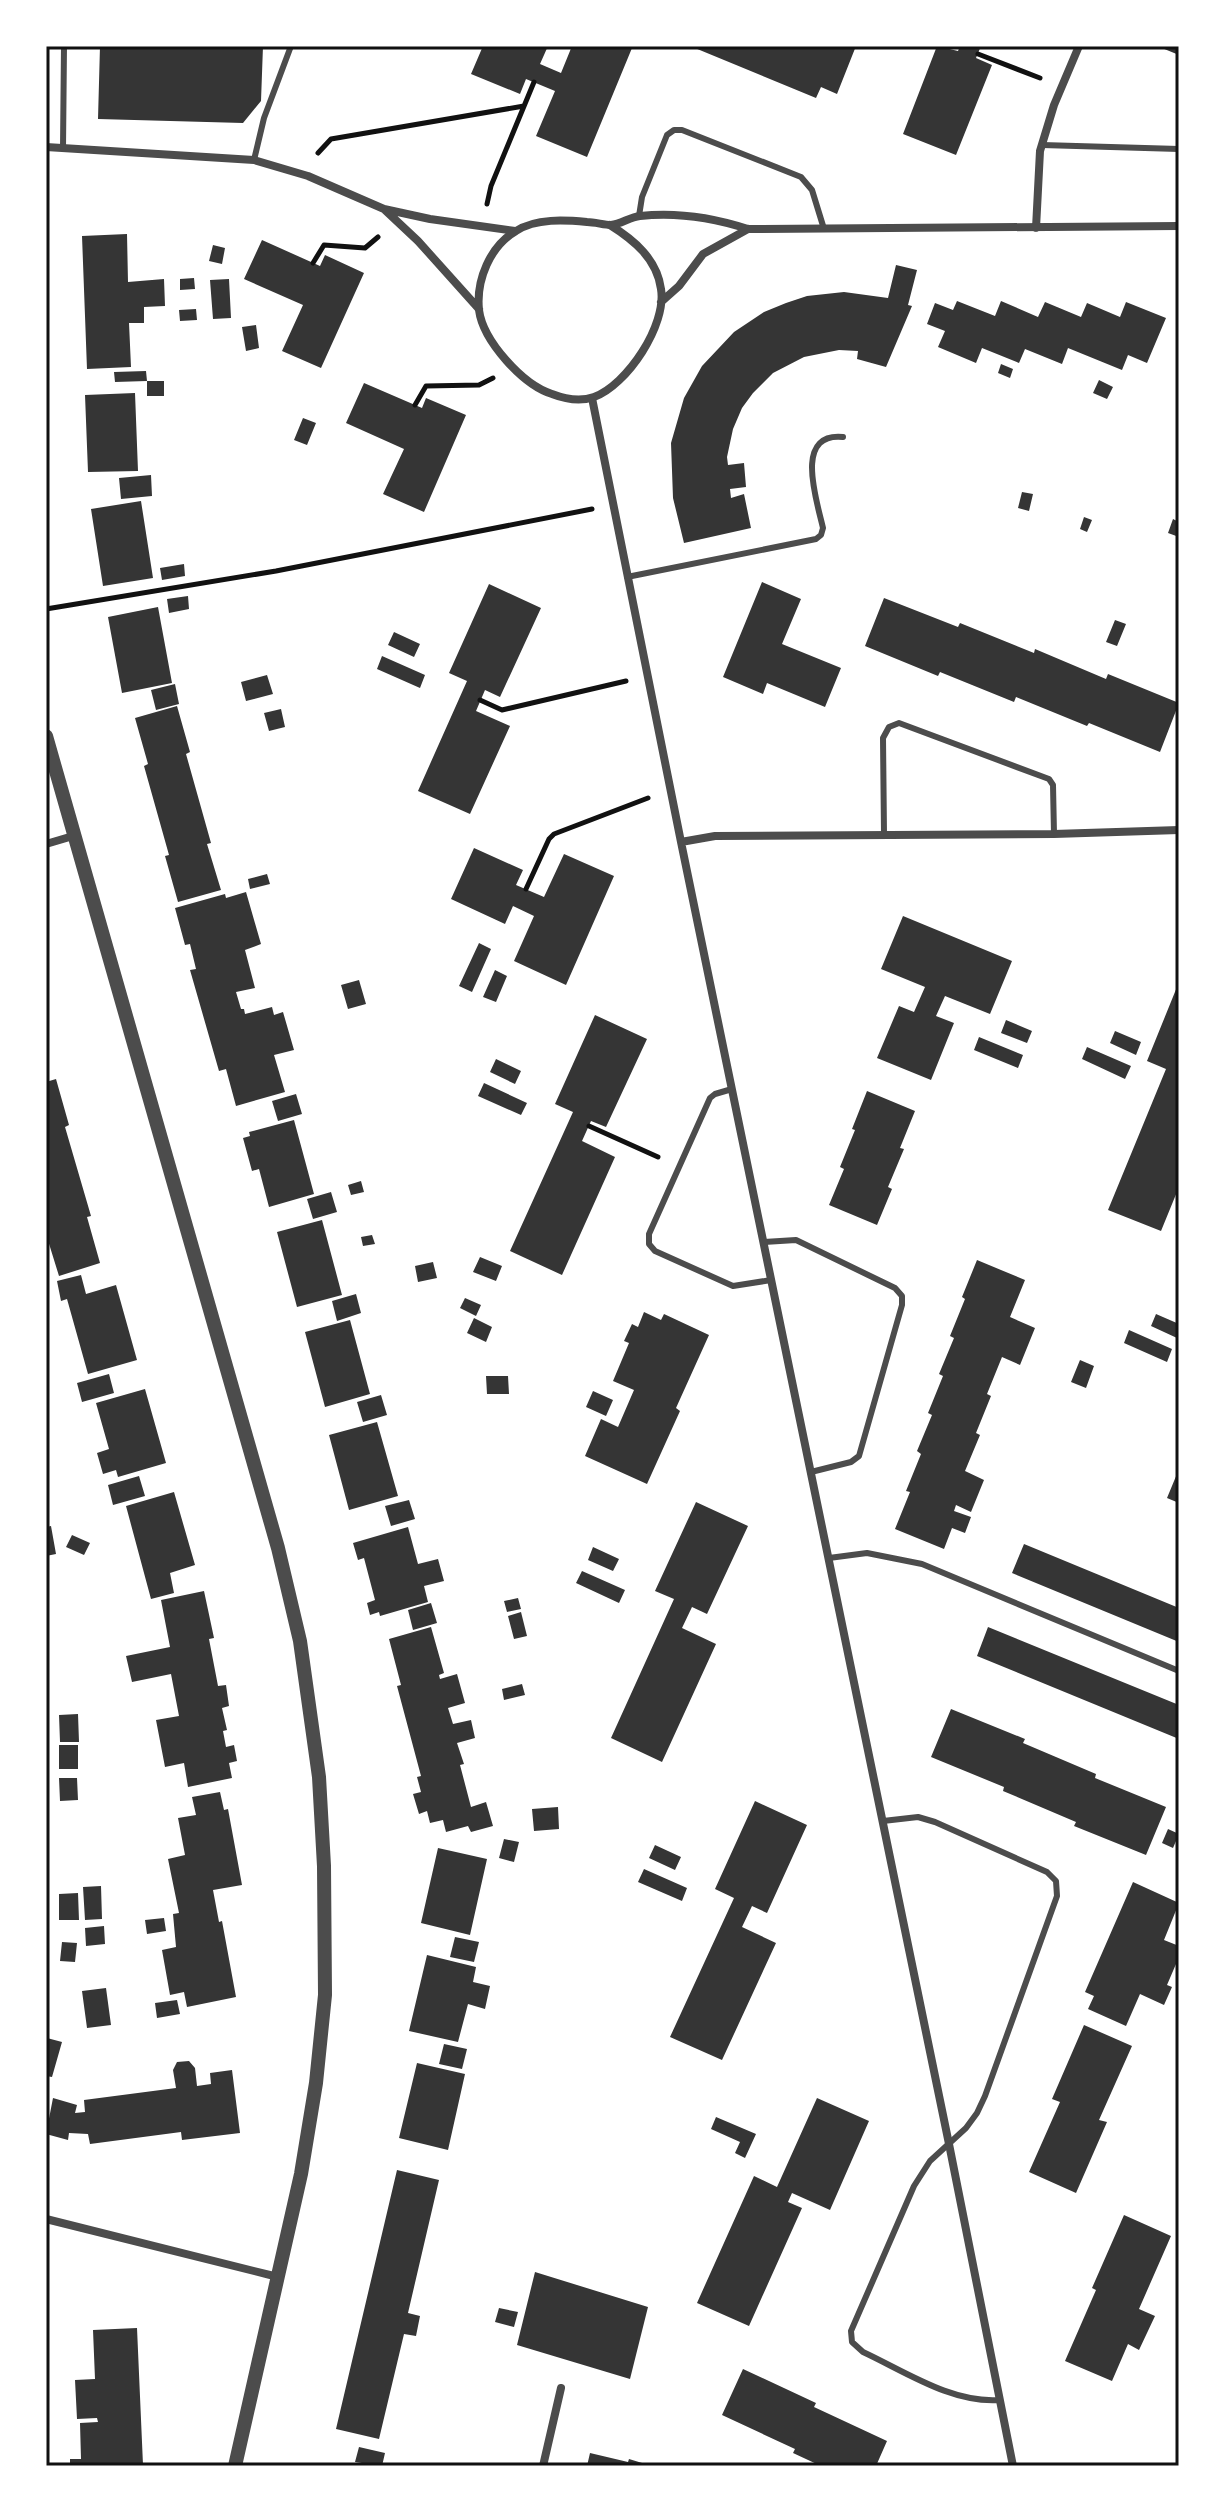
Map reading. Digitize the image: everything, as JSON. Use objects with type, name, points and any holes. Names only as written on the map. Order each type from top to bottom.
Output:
[{"type":"street","points":[[1036,228],[1042,145],[1079,46]]},
{"type":"street","points":[[46,147],[254,160],[308,176],[384,209],[515,231]]},
{"type":"street","points":[[384,209],[479,309]]},
{"type":"street","points":[[610,225],[633,241],[653,263],[661,288],[654,331],[641,353],[614,385],[592,398],[577,400],[547,393],[534,387],[511,365],[499,350],[479,309],[484,270],[502,241],[527,225],[564,221],[610,225],[639,216],[705,217],[748,229],[1179,226]]},
{"type":"street","points":[[661,302],[679,286],[703,254],[748,229]]},
{"type":"street","points":[[592,398],[1013,2466]]},
{"type":"street","points":[[46,736],[274,1534],[300,1641],[311,1710],[324,1866],[325,1995],[309,2132],[235,2466]]},
{"type":"street","points":[[681,842],[715,836],[1179,830]]},
{"type":"street","points":[[46,844],[73,836]]},
{"type":"street","points":[[46,2219],[278,2277]]},
{"type":"street","points":[[543,2466],[561,2388]]},
{"type":"lane","points":[[63,148],[64,46]]},
{"type":"lane","points":[[254,160],[264,118],[291,46]]},
{"type":"lane","points":[[639,216],[642,197],[667,135],[674,130],[682,130],[801,177],[812,190],[824,229]]},
{"type":"lane","points":[[1042,145],[1179,149]]},
{"type":"lane","points":[[627,577],[816,539],[823,528],[811,458],[824,440],[833,436],[843,437]]},
{"type":"lane","points":[[884,833],[883,738],[889,727],[899,723],[1049,779],[1053,785],[1054,834]]},
{"type":"lane","points":[[732,1089],[710,1098],[649,1234],[649,1244],[655,1251],[733,1286],[771,1280]]},
{"type":"lane","points":[[764,1242],[796,1240],[895,1288],[902,1296],[859,1456],[851,1462],[811,1472]]},
{"type":"lane","points":[[829,1558],[867,1553],[922,1564],[1179,1671]]},
{"type":"lane","points":[[883,1821],[918,1817],[935,1822],[1047,1872],[1056,1881],[1057,1896],[985,2096],[977,2113],[930,2161],[914,2186],[851,2331],[852,2342],[863,2352],[956,2396],[977,2401],[999,2400]]},
{"type":"path","points":[[978,54],[1062,87]]},
{"type":"path","points":[[485,225],[491,186],[534,82]]},
{"type":"path","points":[[308,176],[315,156],[331,139],[524,106]]},
{"type":"path","points":[[313,263],[324,245],[365,248],[395,220]]},
{"type":"path","points":[[415,405],[426,386],[479,385],[511,365]]},
{"type":"path","points":[[46,609],[276,571],[612,505]]},
{"type":"path","points":[[480,700],[502,710],[647,676]]},
{"type":"path","points":[[526,889],[554,834],[638,800],[671,793]]},
{"type":"path","points":[[589,1126],[679,1166]]},
{"type":"building","points":[[100,46],[263,46],[261,101],[243,123],[98,119]]},
{"type":"building","points":[[483,46],[548,46],[540,64],[561,73],[572,46],[632,48],[587,157],[536,136],[555,91],[526,79],[520,94],[471,74]]},
{"type":"building","points":[[690,46],[823,46],[831,49],[832,46],[856,46],[837,94],[821,87],[816,98]]},
{"type":"building","points":[[937,46],[958,51],[960,46],[981,46],[976,58],[992,65],[956,155],[903,134]]},
{"type":"building","points":[[1157,46],[1179,46],[1179,55]]},
{"type":"building","points":[[127,234],[128,282],[164,279],[165,306],[144,307],[144,323],[129,323],[131,367],[87,369],[82,236]]},
{"type":"building","points":[[262,240],[320,266],[325,255],[364,273],[321,368],[282,351],[303,305],[244,279]]},
{"type":"building","points":[[213,245],[225,248],[222,264],[209,261]]},
{"type":"building","points":[[896,265],[917,270],[908,305],[912,306],[886,367],[857,359],[858,351],[839,350],[804,357],[773,373],[742,408],[733,429],[727,457],[728,465],[744,463],[746,487],[730,489],[731,498],[744,494],[751,528],[684,543],[673,498],[671,443],[684,398],[702,366],[734,332],[764,312],[786,303],[807,296],[844,292],[888,298]]},
{"type":"building","points":[[194,278],[195,289],[180,290],[180,279]]},
{"type":"building","points":[[229,279],[231,318],[213,319],[210,280]]},
{"type":"building","points":[[957,301],[995,316],[1001,301],[1038,317],[1045,302],[1081,317],[1087,303],[1120,317],[1126,302],[1166,318],[1147,363],[1128,355],[1122,370],[1068,348],[1062,364],[1025,349],[1019,363],[982,348],[976,363],[938,347],[945,331],[927,324],[935,303],[953,310]]},
{"type":"building","points":[[196,309],[197,320],[180,321],[179,310]]},
{"type":"building","points":[[256,325],[259,348],[246,351],[242,327]]},
{"type":"building","points":[[1001,364],[1013,369],[1010,378],[998,373]]},
{"type":"building","points":[[146,371],[147,381],[115,382],[114,372]]},
{"type":"building","points":[[1099,380],[1113,387],[1107,399],[1093,393]]},
{"type":"building","points":[[147,381],[164,381],[164,396],[147,396]]},
{"type":"building","points":[[364,383],[422,408],[426,398],[466,415],[424,512],[383,494],[404,449],[346,423]]},
{"type":"building","points":[[135,393],[138,471],[88,472],[85,395]]},
{"type":"building","points":[[303,418],[316,423],[307,445],[294,440]]},
{"type":"building","points":[[151,475],[152,496],[121,499],[119,478]]},
{"type":"building","points":[[1022,492],[1033,494],[1029,511],[1018,508]]},
{"type":"building","points":[[141,501],[153,578],[103,586],[91,509]]},
{"type":"building","points":[[1084,517],[1092,520],[1087,532],[1080,529]]},
{"type":"building","points":[[1173,519],[1179,522],[1179,537],[1168,533]]},
{"type":"building","points":[[184,564],[185,576],[162,580],[160,568]]},
{"type":"building","points":[[762,582],[801,599],[782,644],[841,668],[825,707],[767,683],[763,694],[723,677]]},
{"type":"building","points":[[489,584],[541,608],[500,697],[485,690],[476,711],[510,726],[470,814],[418,791],[467,681],[449,673]]},
{"type":"building","points":[[188,596],[189,609],[169,613],[167,599]]},
{"type":"building","points":[[884,598],[958,627],[960,623],[1034,653],[1035,649],[1106,679],[1108,674],[1179,703],[1160,752],[1016,697],[1014,702],[940,672],[938,676],[865,646]]},
{"type":"building","points":[[158,607],[172,683],[122,693],[108,617]]},
{"type":"building","points":[[1115,620],[1126,624],[1117,646],[1106,642]]},
{"type":"building","points":[[394,632],[420,644],[414,657],[388,645]]},
{"type":"building","points":[[382,656],[425,675],[420,688],[377,669]]},
{"type":"building","points":[[267,675],[273,694],[246,701],[241,682]]},
{"type":"building","points":[[175,684],[179,704],[156,710],[151,690]]},
{"type":"building","points":[[177,706],[190,752],[186,754],[211,843],[207,844],[221,890],[178,902],[135,718]]},
{"type":"building","points":[[281,709],[285,727],[269,731],[264,713]]},
{"type":"building","points":[[474,848],[523,870],[516,885],[544,897],[564,854],[614,876],[566,985],[514,961],[534,916],[513,906],[505,924],[451,899]]},
{"type":"building","points":[[267,874],[270,884],[250,889],[248,879]]},
{"type":"building","points":[[246,892],[261,944],[245,950],[255,988],[236,992],[241,1009],[245,1014],[272,1007],[274,1015],[283,1012],[294,1050],[274,1055],[285,1092],[236,1106],[226,1069],[219,1071],[190,970],[196,969],[190,944],[185,945],[175,908],[225,894],[226,898]]},
{"type":"building","points":[[903,916],[1012,961],[990,1014],[945,996],[936,1016],[954,1023],[931,1080],[877,1058],[899,1006],[914,1012],[925,987],[881,969]]},
{"type":"building","points":[[479,943],[491,949],[472,992],[459,986]]},
{"type":"building","points":[[495,970],[507,976],[496,1002],[483,997]]},
{"type":"building","points":[[359,980],[366,1004],[348,1009],[341,985]]},
{"type":"building","points":[[1179,982],[1179,1089],[1176,1097],[1179,1099],[1179,1187],[1161,1231],[1108,1210],[1166,1069],[1147,1061]]},
{"type":"building","points":[[595,1015],[647,1039],[606,1127],[591,1121],[582,1141],[615,1157],[562,1275],[510,1251],[573,1112],[555,1104]]},
{"type":"building","points":[[1006,1020],[1032,1031],[1027,1043],[1001,1033]]},
{"type":"building","points":[[1115,1031],[1141,1042],[1136,1055],[1110,1043]]},
{"type":"building","points":[[979,1037],[1023,1055],[1018,1068],[974,1050]]},
{"type":"building","points":[[1087,1047],[1131,1066],[1125,1079],[1082,1059]]},
{"type":"building","points":[[496,1059],[521,1071],[515,1084],[490,1072]]},
{"type":"building","points":[[56,1079],[69,1125],[65,1127],[91,1216],[87,1217],[100,1263],[59,1276],[46,1234],[49,1228],[46,1219],[46,1082]]},
{"type":"building","points":[[484,1083],[527,1103],[521,1115],[478,1096]]},
{"type":"building","points":[[867,1091],[915,1111],[888,1187],[892,1189],[877,1225],[829,1205],[844,1169],[840,1167]]},
{"type":"building","points":[[296,1094],[302,1114],[278,1121],[272,1101]]},
{"type":"building","points":[[294,1120],[314,1194],[269,1207],[259,1169],[252,1171],[243,1138],[250,1136],[249,1132]]},
{"type":"building","points":[[361,1181],[364,1192],[351,1195],[348,1185]]},
{"type":"building","points":[[331,1192],[337,1212],[313,1219],[307,1199]]},
{"type":"building","points":[[322,1220],[342,1295],[297,1307],[277,1232]]},
{"type":"building","points":[[372,1235],[375,1244],[363,1246],[361,1237]]},
{"type":"building","points":[[480,1257],[502,1266],[496,1281],[473,1272]]},
{"type":"building","points":[[977,1260],[1025,1280],[1010,1317],[1035,1328],[1020,1365],[1002,1357],[976,1433],[980,1435],[965,1471],[984,1480],[971,1512],[956,1505],[954,1511],[971,1517],[965,1533],[952,1528],[944,1549],[895,1529],[921,1454],[917,1451],[932,1415],[928,1413],[943,1376],[939,1374],[954,1338],[950,1336]]},
{"type":"building","points":[[433,1262],[437,1278],[418,1282],[415,1266]]},
{"type":"building","points":[[81,1275],[86,1294],[116,1285],[137,1360],[88,1374],[67,1299],[61,1301],[57,1281]]},
{"type":"building","points":[[356,1294],[361,1313],[337,1321],[332,1301]]},
{"type":"building","points":[[465,1298],[481,1305],[476,1316],[460,1308]]},
{"type":"building","points":[[644,1312],[661,1320],[664,1314],[709,1335],[676,1408],[680,1411],[647,1484],[585,1456],[601,1419],[618,1427],[634,1390],[613,1381],[629,1343],[624,1341],[632,1324],[638,1327]]},
{"type":"building","points":[[1156,1314],[1179,1324],[1177,1338],[1151,1326]]},
{"type":"building","points":[[474,1318],[492,1327],[486,1342],[467,1333]]},
{"type":"building","points":[[350,1320],[370,1394],[325,1407],[305,1332]]},
{"type":"building","points":[[1129,1330],[1172,1349],[1167,1362],[1124,1343]]},
{"type":"building","points":[[1080,1360],[1094,1366],[1086,1388],[1071,1382]]},
{"type":"building","points":[[109,1374],[114,1393],[82,1402],[77,1383]]},
{"type":"building","points":[[486,1376],[508,1376],[509,1394],[487,1394]]},
{"type":"building","points":[[145,1389],[166,1463],[118,1477],[116,1470],[103,1474],[97,1453],[109,1449],[96,1403]]},
{"type":"building","points":[[593,1391],[613,1400],[606,1416],[586,1407]]},
{"type":"building","points":[[381,1395],[387,1415],[363,1422],[357,1402]]},
{"type":"building","points":[[377,1422],[398,1496],[349,1510],[329,1435]]},
{"type":"building","points":[[1179,1469],[1179,1503],[1167,1498]]},
{"type":"building","points":[[139,1476],[145,1496],[113,1505],[108,1485]]},
{"type":"building","points":[[174,1492],[195,1565],[170,1573],[174,1593],[151,1599],[126,1506]]},
{"type":"building","points":[[409,1500],[415,1519],[391,1526],[385,1506]]},
{"type":"building","points":[[696,1502],[748,1526],[707,1614],[692,1607],[682,1628],[716,1644],[662,1762],[611,1738],[674,1599],[655,1591]]},
{"type":"building","points":[[51,1526],[56,1554],[46,1556],[46,1527]]},
{"type":"building","points":[[408,1527],[418,1564],[438,1559],[444,1581],[424,1586],[428,1602],[380,1616],[379,1612],[370,1615],[367,1603],[375,1600],[364,1558],[358,1560],[353,1543]]},
{"type":"building","points":[[72,1535],[90,1543],[84,1555],[66,1547]]},
{"type":"building","points":[[1024,1544],[1179,1608],[1179,1642],[1012,1573]]},
{"type":"building","points":[[593,1547],[619,1559],[613,1571],[588,1560]]},
{"type":"building","points":[[582,1571],[625,1590],[619,1603],[576,1583]]},
{"type":"building","points":[[204,1591],[214,1638],[209,1639],[218,1686],[226,1685],[229,1706],[222,1708],[227,1730],[223,1731],[226,1747],[234,1745],[237,1761],[229,1763],[232,1778],[188,1787],[184,1763],[165,1767],[156,1720],[179,1716],[171,1674],[132,1682],[126,1656],[170,1647],[161,1600]]},
{"type":"building","points":[[518,1598],[521,1609],[507,1612],[504,1601]]},
{"type":"building","points":[[431,1603],[437,1623],[413,1630],[408,1610]]},
{"type":"building","points":[[521,1612],[527,1636],[514,1639],[508,1616]]},
{"type":"building","points":[[431,1627],[444,1673],[439,1675],[440,1679],[457,1674],[465,1703],[448,1708],[453,1724],[471,1720],[475,1738],[457,1743],[471,1807],[486,1802],[493,1826],[471,1832],[468,1826],[446,1832],[443,1820],[430,1823],[427,1811],[419,1814],[413,1794],[421,1792],[417,1777],[421,1776],[397,1686],[401,1685],[389,1639]]},
{"type":"building","points":[[988,1627],[1179,1705],[1179,1739],[977,1656]]},
{"type":"building","points":[[522,1684],[525,1695],[504,1700],[502,1689]]},
{"type":"building","points":[[951,1709],[1025,1739],[1023,1743],[1096,1774],[1095,1778],[1166,1807],[1146,1855],[1074,1826],[1076,1822],[1003,1791],[1004,1787],[931,1757]]},
{"type":"building","points":[[78,1714],[79,1742],[60,1742],[59,1715]]},
{"type":"building","points":[[59,1745],[78,1745],[78,1769],[59,1769]]},
{"type":"building","points":[[59,1778],[77,1778],[78,1800],[60,1801]]},
{"type":"building","points":[[220,1792],[224,1810],[228,1809],[242,1885],[213,1890],[236,1997],[187,2007],[184,1992],[170,1995],[162,1950],[176,1947],[173,1914],[179,1913],[168,1859],[185,1855],[178,1818],[196,1815],[192,1797]]},
{"type":"building","points":[[755,1801],[807,1825],[767,1913],[752,1906],[742,1927],[776,1943],[722,2060],[670,2037],[734,1898],[715,1889]]},
{"type":"building","points":[[558,1807],[559,1829],[534,1831],[532,1809]]},
{"type":"building","points":[[1168,1829],[1179,1834],[1173,1848],[1162,1843]]},
{"type":"building","points":[[504,1839],[519,1842],[514,1862],[499,1858]]},
{"type":"building","points":[[655,1845],[681,1857],[675,1870],[649,1858]]},
{"type":"building","points":[[438,1848],[487,1859],[470,1935],[421,1923]]},
{"type":"building","points":[[644,1869],[687,1888],[682,1901],[638,1882]]},
{"type":"building","points":[[1133,1882],[1179,1903],[1164,1940],[1179,1946],[1179,1957],[1167,1985],[1172,1987],[1164,2005],[1140,1994],[1126,2026],[1088,2009],[1094,1996],[1085,1992]]},
{"type":"building","points":[[101,1886],[102,1919],[85,1920],[83,1887]]},
{"type":"building","points":[[78,1893],[79,1920],[59,1920],[59,1894]]},
{"type":"building","points":[[164,1918],[166,1931],[147,1934],[145,1920]]},
{"type":"building","points":[[104,1926],[105,1944],[86,1946],[85,1928]]},
{"type":"building","points":[[455,1937],[479,1942],[474,1962],[450,1957]]},
{"type":"building","points":[[62,1942],[77,1943],[75,1962],[60,1961]]},
{"type":"building","points":[[427,1955],[476,1967],[473,1982],[490,1986],[485,2009],[468,2004],[458,2042],[409,2031]]},
{"type":"building","points":[[106,1988],[111,2025],[87,2028],[82,1991]]},
{"type":"building","points":[[177,2000],[180,2014],[157,2018],[155,2003]]},
{"type":"building","points":[[1084,2025],[1132,2046],[1099,2120],[1107,2122],[1076,2193],[1029,2172],[1060,2102],[1052,2099]]},
{"type":"building","points":[[47,2038],[62,2042],[52,2077],[46,2076]]},
{"type":"building","points":[[444,2044],[467,2049],[462,2069],[439,2064]]},
{"type":"building","points":[[189,2061],[195,2068],[197,2086],[211,2084],[210,2073],[232,2070],[240,2133],[182,2140],[181,2132],[90,2144],[88,2134],[69,2133],[68,2140],[46,2134],[53,2098],[77,2105],[75,2113],[85,2112],[84,2100],[176,2088],[173,2070],[177,2062]]},
{"type":"building","points":[[417,2063],[465,2074],[448,2150],[399,2138]]},
{"type":"building","points":[[817,2098],[869,2121],[830,2210],[792,2193],[788,2202],[802,2208],[749,2326],[697,2303],[754,2176],[777,2187]]},
{"type":"building","points":[[716,2117],[756,2134],[745,2158],[735,2153],[740,2142],[711,2129]]},
{"type":"building","points":[[397,2170],[439,2180],[408,2313],[420,2316],[416,2336],[404,2334],[379,2439],[336,2429]]},
{"type":"building","points":[[1124,2215],[1171,2236],[1139,2309],[1155,2316],[1139,2350],[1128,2344],[1112,2381],[1065,2361]]},
{"type":"building","points":[[535,2272],[648,2307],[630,2379],[517,2345]]},
{"type":"building","points":[[499,2308],[518,2312],[514,2327],[495,2322]]},
{"type":"building","points":[[137,2328],[143,2465],[70,2466],[70,2459],[81,2459],[80,2423],[98,2422],[97,2418],[77,2419],[75,2380],[95,2379],[93,2330]]},
{"type":"building","points":[[743,2369],[887,2441],[876,2466],[821,2466],[793,2453],[795,2449],[722,2415]]},
{"type":"building","points":[[359,2447],[385,2453],[382,2466],[355,2462]]},
{"type":"building","points":[[590,2453],[628,2462],[629,2459],[652,2466],[587,2466]]}]
